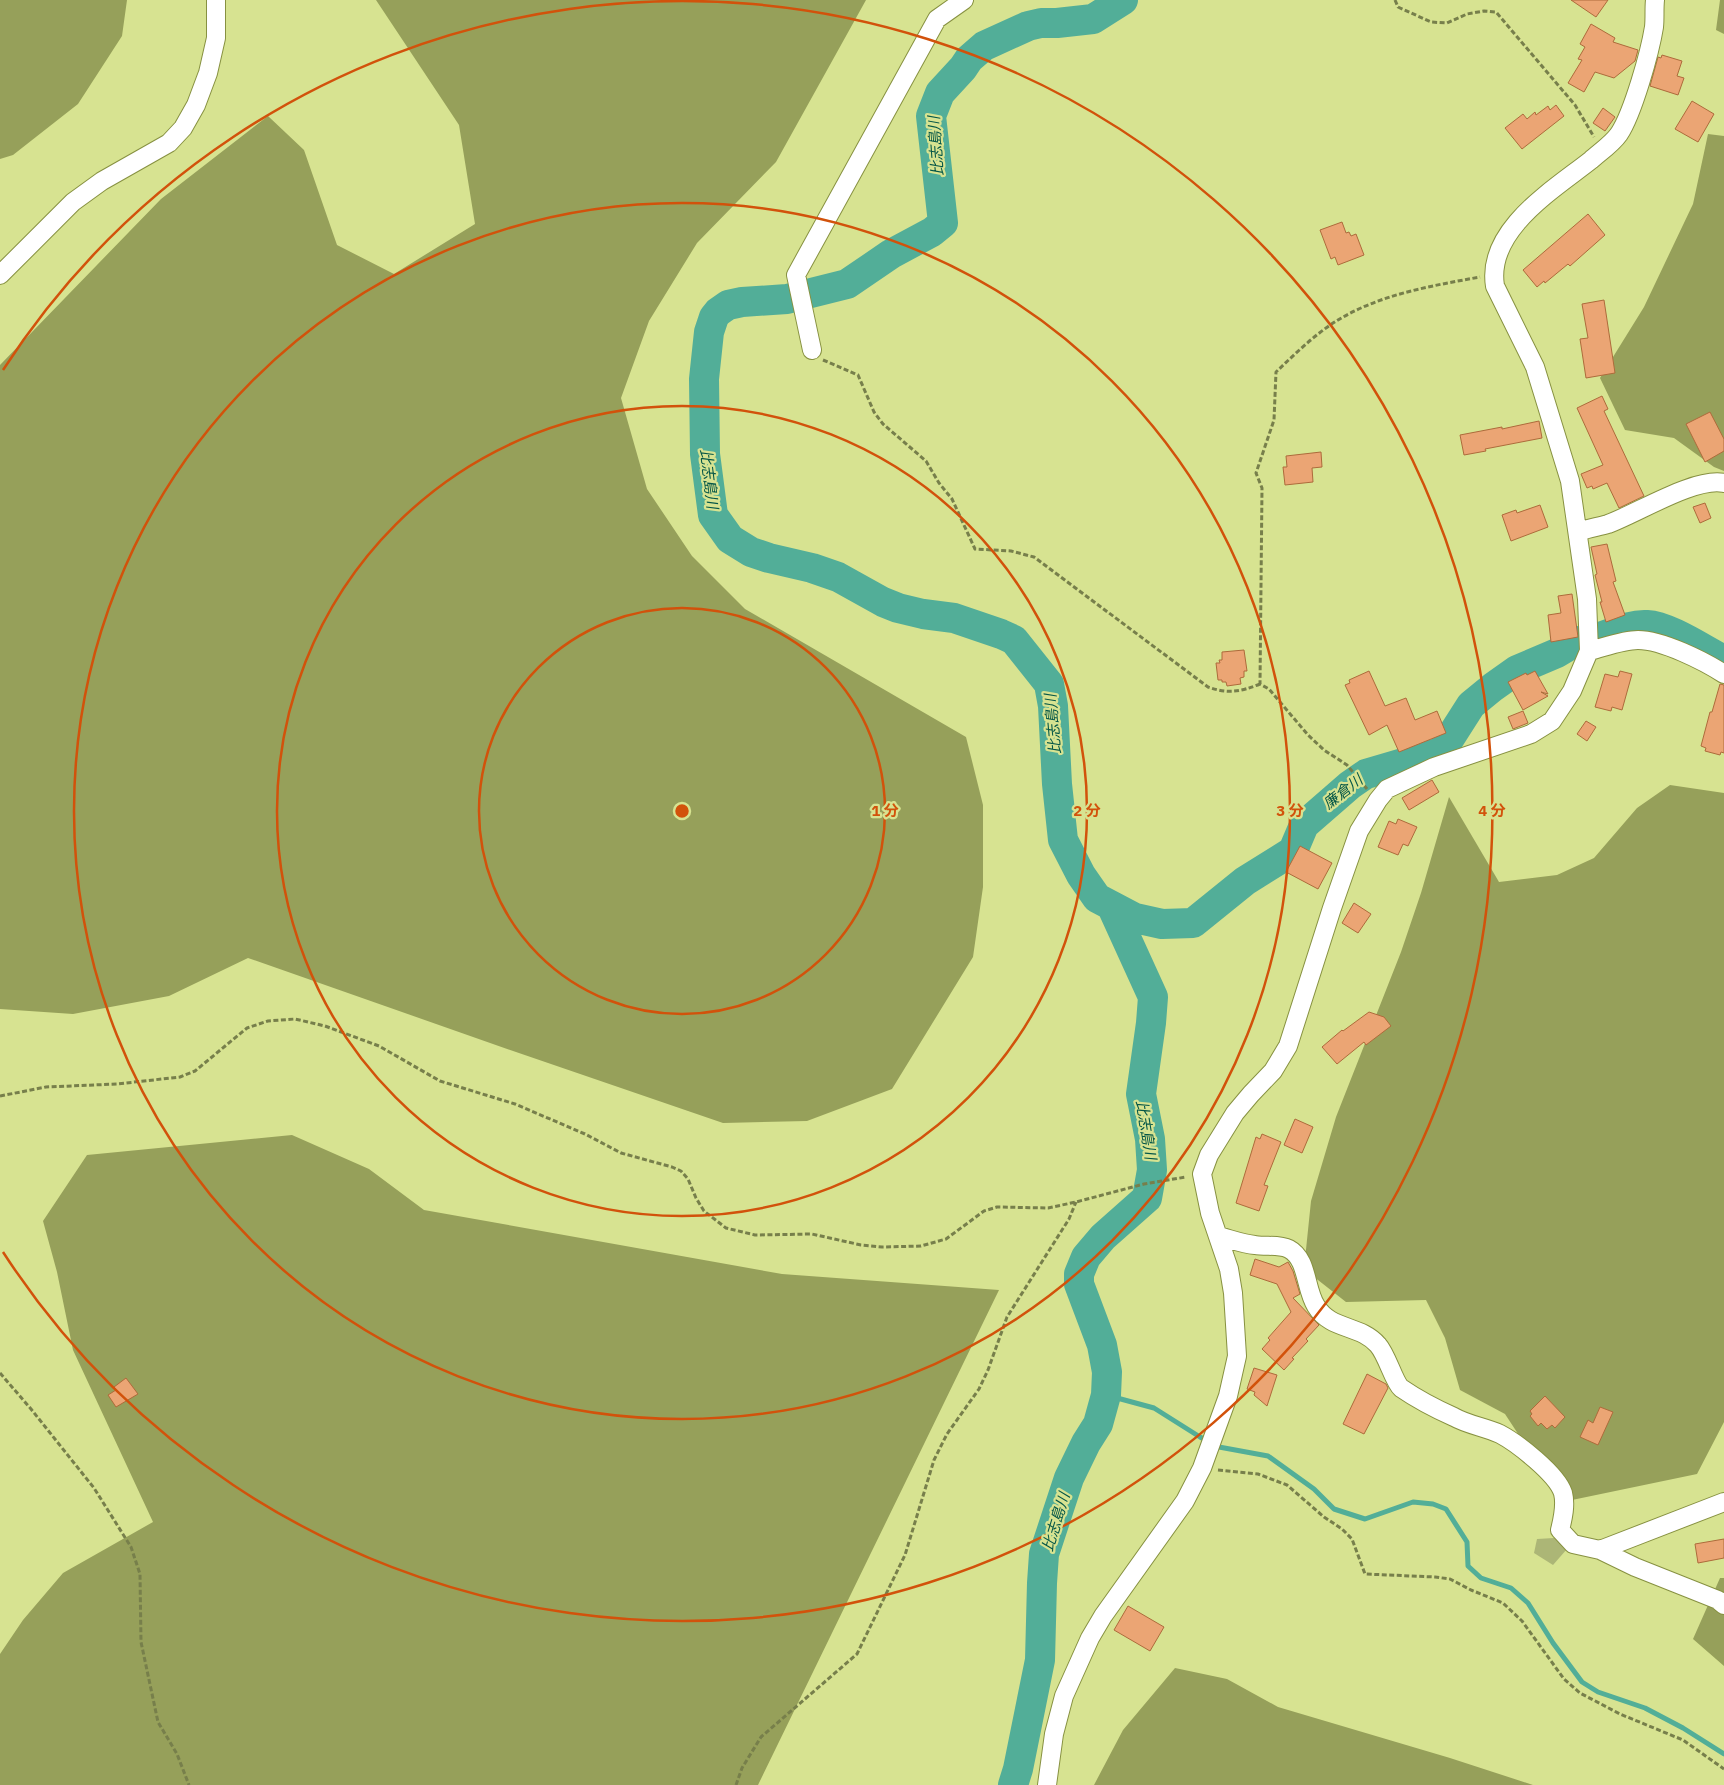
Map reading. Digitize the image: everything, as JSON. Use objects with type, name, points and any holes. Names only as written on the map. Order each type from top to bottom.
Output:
[{"type":"street","points":[[0,275],[73,202],[102,181],[169,143],[183,128],[196,106],[208,73],[216,38],[216,0]]},
{"type":"street","points":[[812,350],[796,275],[937,19],[964,0]]},
{"type":"street","points":[[1047,1785],[1054,1734],[1064,1696],[1090,1638],[1103,1616],[1185,1501],[1202,1468],[1210,1441],[1228,1396],[1237,1356],[1234,1293],[1229,1269],[1210,1213],[1202,1174],[1209,1155],[1235,1113],[1250,1094],[1273,1071],[1288,1046],[1359,831],[1387,789],[1434,767],[1531,734],[1552,720],[1572,691],[1589,650],[1587,599],[1570,481],[1535,367],[1495,286],[1493,274],[1501,244],[1510,230],[1533,206],[1618,136],[1627,119],[1642,75],[1654,26],[1655,0]]},
{"type":"street","points":[[1578,532],[1607,524],[1697,485],[1715,482],[1724,484]]},
{"type":"street","points":[[1589,650],[1638,640],[1656,642],[1692,656],[1722,671]]},
{"type":"street","points":[[1218,1236],[1254,1245],[1287,1248],[1297,1255],[1315,1305],[1334,1324],[1368,1336],[1379,1345],[1388,1359],[1399,1386],[1455,1418],[1500,1434],[1525,1451],[1560,1486],[1563,1494],[1564,1508],[1560,1530],[1574,1544],[1600,1550],[1635,1568],[1718,1600],[1724,1605]]},
{"type":"street","points":[[1600,1550],[1724,1502]]},
{"type":"path","points":[[1395,0],[1398,7],[1431,22],[1447,23],[1467,14],[1484,11],[1496,12],[1575,105],[1602,150]]},
{"type":"path","points":[[1260,684],[1262,488],[1256,473],[1274,420],[1276,372],[1309,341],[1336,320],[1367,304],[1390,296],[1493,274]]},
{"type":"path","points":[[812,350],[823,360],[858,374],[874,412],[883,424],[926,461],[939,483],[952,499],[975,549],[1011,551],[1034,557],[1208,687],[1221,691],[1243,691],[1260,684],[1269,688],[1308,735],[1324,750],[1355,772],[1360,781]]},
{"type":"path","points":[[0,1096],[46,1087],[117,1084],[180,1077],[196,1071],[247,1028],[268,1021],[294,1019],[325,1026],[379,1046],[440,1081],[515,1104],[585,1134],[621,1153],[681,1171],[688,1179],[704,1211],[726,1228],[755,1235],[812,1234],[882,1248],[921,1246],[946,1239],[984,1211],[997,1207],[1048,1208],[1171,1179]]},
{"type":"path","points":[[736,1785],[742,1768],[761,1737],[857,1654],[905,1555],[934,1460],[947,1434],[979,1389],[988,1370],[1007,1317],[1069,1218],[1076,1202]]},
{"type":"path","points":[[0,1373],[94,1488],[115,1518],[131,1546],[140,1574],[142,1642],[158,1722],[177,1754],[189,1785]]},
{"type":"path","points":[[1202,1468],[1258,1474],[1286,1485],[1342,1528],[1352,1539],[1366,1574],[1450,1579],[1503,1603],[1522,1621],[1564,1679],[1580,1692],[1620,1714],[1683,1740],[1724,1769]]},
{"type":"green space","points":[[0,0],[127,0],[122,36],[78,104],[13,155],[0,159]]},
{"type":"green space","points":[[376,0],[866,0],[776,162],[697,243],[649,321],[621,398],[647,489],[692,556],[745,609],[966,737],[983,805],[983,887],[973,957],[892,1089],[807,1121],[723,1123],[248,958],[169,996],[73,1014],[0,1009],[0,365],[161,199],[268,116],[304,150],[337,245],[394,274],[475,224],[459,125]]},
{"type":"green space","points":[[1720,0],[1724,0],[1724,34],[1716,30]]},
{"type":"green space","points":[[1708,134],[1724,136],[1724,471],[1714,467],[1674,438],[1625,430],[1600,378],[1644,307],[1693,204]]},
{"type":"green space","points":[[1670,785],[1724,793],[1724,1422],[1697,1474],[1572,1500],[1532,1455],[1505,1414],[1460,1390],[1445,1338],[1426,1300],[1346,1302],[1304,1269],[1311,1201],[1336,1117],[1401,952],[1421,893],[1449,797],[1499,882],[1557,875],[1594,858],[1637,808]]},
{"type":"green space","points":[[292,1135],[369,1169],[424,1210],[782,1274],[999,1290],[758,1785],[0,1785],[0,1654],[23,1620],[63,1573],[153,1522],[73,1350],[57,1272],[43,1221],[87,1155]]},
{"type":"green space","points":[[1554,1538],[1567,1549],[1553,1565],[1534,1553],[1537,1539]]},
{"type":"green space","points":[[1720,1578],[1724,1578],[1724,1666],[1693,1639]]},
{"type":"green space","points":[[1175,1668],[1227,1679],[1278,1707],[1450,1758],[1533,1785],[1094,1785],[1123,1730]]},
{"type":"building","points":[[1571,0],[1608,0],[1596,17]]},
{"type":"building","points":[[1591,24],[1615,38],[1613,42],[1638,50],[1635,61],[1614,78],[1595,72],[1584,92],[1568,83],[1582,60],[1578,59],[1585,47],[1580,44]]},
{"type":"building","points":[[1662,55],[1682,61],[1677,76],[1684,78],[1678,95],[1650,86],[1658,57],[1661,58]]},
{"type":"building","points":[[1692,101],[1714,114],[1698,142],[1675,129]]},
{"type":"building","points":[[1556,105],[1564,116],[1522,149],[1505,128],[1523,114],[1527,119],[1535,112],[1536,115],[1548,106],[1550,110]]},
{"type":"building","points":[[1603,108],[1615,117],[1605,131],[1593,123]]},
{"type":"building","points":[[1588,214],[1605,235],[1570,266],[1568,264],[1545,283],[1544,281],[1537,287],[1523,270]]},
{"type":"building","points":[[1342,222],[1346,233],[1349,232],[1351,236],[1356,234],[1364,255],[1338,265],[1335,257],[1331,259],[1320,230]]},
{"type":"building","points":[[1604,300],[1615,373],[1586,378],[1580,339],[1588,338],[1582,304]]},
{"type":"building","points":[[1602,396],[1608,409],[1604,411],[1644,496],[1619,508],[1607,483],[1593,489],[1592,486],[1587,488],[1581,474],[1603,465],[1577,408]]},
{"type":"building","points":[[1710,412],[1724,439],[1724,451],[1705,462],[1686,424]]},
{"type":"building","points":[[1539,421],[1542,438],[1464,455],[1460,435]]},
{"type":"building","points":[[1321,452],[1322,467],[1312,468],[1313,482],[1285,485],[1283,467],[1287,467],[1286,456]]},
{"type":"building","points":[[1705,503],[1711,518],[1700,523],[1693,507]]},
{"type":"building","points":[[1540,505],[1548,527],[1511,541],[1502,515],[1516,510],[1517,513]]},
{"type":"building","points":[[1607,544],[1616,581],[1613,582],[1625,615],[1606,622],[1600,602],[1602,602],[1595,575],[1597,574],[1591,547]]},
{"type":"building","points":[[1572,594],[1578,637],[1551,642],[1548,615],[1561,613],[1558,596]]},
{"type":"building","points":[[1244,650],[1247,671],[1244,671],[1244,677],[1240,678],[1241,684],[1227,686],[1226,682],[1218,680],[1216,663],[1220,663],[1219,660],[1222,660],[1222,652]]},
{"type":"building","points":[[1369,671],[1385,706],[1406,698],[1415,720],[1437,711],[1446,733],[1399,752],[1387,725],[1369,735],[1345,685],[1350,683],[1349,680]]},
{"type":"building","points":[[1535,671],[1548,694],[1541,692],[1548,696],[1523,710],[1508,682],[1526,673],[1527,675]]},
{"type":"building","points":[[1620,671],[1632,674],[1622,710],[1612,707],[1611,711],[1595,707],[1605,674],[1618,677]]},
{"type":"building","points":[[1720,684],[1724,685],[1724,753],[1721,752],[1720,755],[1705,751],[1706,748],[1701,746]]},
{"type":"building","points":[[1523,711],[1528,723],[1513,729],[1508,717]]},
{"type":"building","points":[[1586,721],[1596,727],[1587,741],[1577,734]]},
{"type":"building","points":[[1432,780],[1439,792],[1409,810],[1402,798]]},
{"type":"building","points":[[1398,819],[1417,827],[1408,846],[1403,844],[1398,855],[1378,847],[1389,821],[1396,824]]},
{"type":"building","points":[[1300,846],[1332,863],[1318,889],[1286,872]]},
{"type":"building","points":[[1354,903],[1371,914],[1358,933],[1342,923]]},
{"type":"building","points":[[1369,1012],[1384,1017],[1391,1026],[1366,1045],[1364,1042],[1337,1064],[1322,1047],[1342,1030]]},
{"type":"building","points":[[1295,1119],[1313,1127],[1302,1153],[1284,1145]]},
{"type":"building","points":[[1262,1134],[1281,1142],[1264,1185],[1268,1186],[1259,1211],[1236,1203],[1256,1137],[1260,1139]]},
{"type":"building","points":[[1255,1259],[1279,1267],[1288,1262],[1293,1271],[1300,1294],[1293,1298],[1319,1325],[1306,1339],[1308,1341],[1284,1370],[1262,1349],[1270,1340],[1268,1338],[1291,1312],[1277,1284],[1250,1275]]},
{"type":"building","points":[[1254,1368],[1277,1375],[1267,1406],[1254,1395],[1255,1392],[1247,1389]]},
{"type":"building","points":[[1367,1374],[1386,1384],[1388,1388],[1364,1434],[1343,1424]]},
{"type":"building","points":[[126,1378],[138,1394],[116,1407],[108,1395],[116,1390],[114,1387]]},
{"type":"building","points":[[1545,1396],[1565,1417],[1555,1428],[1552,1425],[1547,1429],[1541,1423],[1538,1426],[1530,1416],[1532,1414],[1530,1411]]},
{"type":"building","points":[[1600,1407],[1613,1412],[1598,1445],[1580,1437],[1588,1420],[1593,1423]]},
{"type":"building","points":[[1724,1539],[1724,1558],[1698,1563],[1695,1544]]},
{"type":"building","points":[[1128,1606],[1164,1627],[1150,1651],[1114,1630]]},
{"type":"waterway","name":"比志島川","points":[[1123,0],[1093,19],[1041,23],[1028,26],[984,46],[969,59],[940,93],[931,116],[943,223],[932,232],[891,254],[847,284],[787,299],[742,302],[728,305],[714,317],[709,332],[704,379],[705,454],[713,515],[730,539],[751,552],[838,577],[883,602],[898,608],[923,614],[954,618],[1014,640],[1049,684],[1053,706],[1057,784],[1063,840],[1081,875],[1097,898],[1135,918],[1162,924],[1193,923],[1245,881],[1293,851],[1304,825],[1350,785],[1366,774],[1441,752],[1471,705],[1493,687],[1517,670],[1557,653],[1577,641]]},
{"type":"waterway","name":"廉倉川","points":[[1603,636],[1625,628],[1647,625],[1656,626],[1666,629],[1724,660]]},
{"type":"waterway","name":"比志島川","points":[[1013,1785],[1018,1769],[1040,1660],[1044,1554],[1069,1478],[1086,1443],[1098,1424],[1106,1395],[1107,1372],[1102,1345],[1079,1284],[1079,1274],[1086,1257],[1103,1237],[1147,1198],[1152,1170],[1150,1139],[1141,1094],[1153,997],[1112,907]]},
{"type":"waterway","points":[[1106,1395],[1154,1408],[1219,1447],[1268,1456],[1314,1489],[1334,1509],[1365,1519],[1413,1502],[1433,1504],[1446,1509],[1467,1542],[1468,1566],[1481,1578],[1511,1588],[1528,1603],[1553,1643],[1582,1682],[1598,1692],[1645,1708],[1683,1728],[1724,1754]]}]
